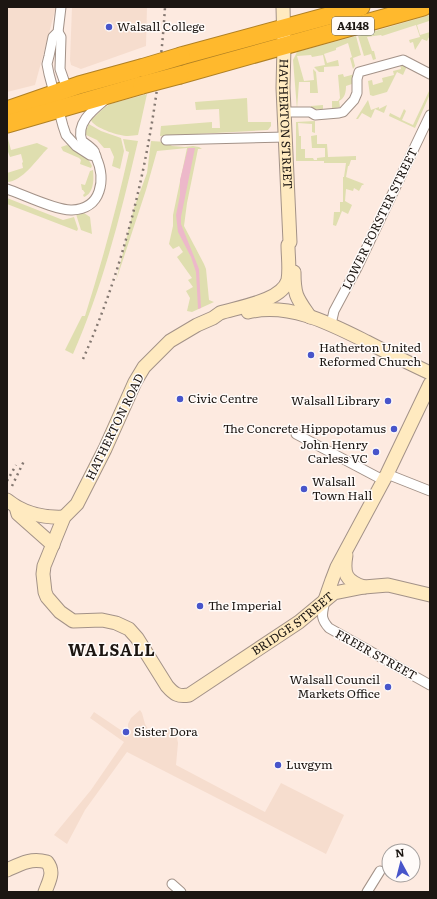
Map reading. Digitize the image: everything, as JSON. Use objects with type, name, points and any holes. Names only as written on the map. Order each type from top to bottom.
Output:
[{"type":"highway","name":"A4148","points":[[7,110],[63,99],[115,92],[180,56],[361,7]]},
{"type":"highway","name":"A4148","points":[[7,124],[63,99],[142,76],[180,75],[423,7]]},
{"type":"street","points":[[61,7],[58,32],[61,37],[60,69],[64,130],[72,143],[90,155],[96,156]]},
{"type":"street","name":"HATHERTON STREET","points":[[282,7],[284,27],[283,73],[290,242],[288,245],[288,278],[283,289]]},
{"type":"street","points":[[58,32],[53,36],[47,64],[63,99]]},
{"type":"street","points":[[285,115],[310,118],[315,114],[339,113],[347,109],[357,93],[358,75],[362,71],[403,60],[430,74]]},
{"type":"street","points":[[7,189],[65,210],[79,209],[90,204],[96,198],[102,179],[101,170],[94,151],[82,141],[82,126],[88,115],[115,92]]},
{"type":"street","name":"LOWER FORSTER STREET","points":[[331,324],[334,311],[357,268],[430,115]]},
{"type":"street","points":[[166,140],[286,137]]},
{"type":"street","name":"HATHERTON STREET","points":[[290,242],[293,245],[295,293],[310,317]]},
{"type":"street","name":"HATHERTON ROAD","points":[[64,517],[77,504],[105,449],[135,382],[144,367],[170,341],[197,325],[220,313],[269,299],[283,289]]},
{"type":"street","name":"HATHERTON ROAD","points":[[213,318],[221,318],[265,309],[288,311],[331,324],[430,374]]},
{"type":"street","points":[[325,600],[332,580],[347,548],[385,477],[430,384]]},
{"type":"street","points":[[296,434],[385,477],[430,491]]},
{"type":"street","points":[[12,504],[42,517],[64,517],[53,544],[18,514],[12,504]]},
{"type":"street","name":"BRIDGE STREET","points":[[53,544],[47,556],[43,574],[47,597],[60,612],[73,621],[102,620],[130,629],[166,686],[173,693],[182,697],[189,696],[299,622],[334,593],[364,587],[388,585],[430,595]]},
{"type":"street","points":[[347,548],[344,570],[346,575],[355,584],[364,587]]},
{"type":"street","name":"FREER STREET","points":[[325,600],[322,618],[328,628],[430,685]]},
{"type":"street","points":[[7,870],[29,861],[37,860],[47,862],[51,867],[52,872],[45,892]]},
{"type":"street","points":[[367,892],[380,871]]},
{"type":"street","points":[[172,884],[181,892]]},
{"type":"shaded area","points":[[7,7],[56,7],[35,85],[7,92]]},
{"type":"shaded area","name":"Walsall College","points":[[72,7],[147,7],[146,46],[81,69],[71,65]]},
{"type":"shaded area","points":[[188,148],[195,148],[181,217],[181,224],[199,269],[201,308],[198,309],[196,272],[191,257],[178,232],[176,215],[180,195],[180,180]]},
{"type":"shaded area","points":[[140,710],[145,724],[150,732],[175,728],[178,743],[176,765],[265,812],[281,783],[344,815],[326,854],[127,752],[85,810],[67,844],[54,835],[91,790],[124,742],[90,718],[94,712],[128,735],[128,724],[131,718]]},
{"type":"green space","points":[[430,15],[429,21],[417,25],[420,35],[430,32],[430,35],[427,41],[422,39],[415,50],[413,42],[410,43],[409,40],[420,37],[416,25],[382,36],[367,37],[376,59],[373,60],[371,54],[364,56],[358,36]]},
{"type":"green space","points":[[356,36],[361,55],[353,58],[355,66],[353,69],[350,58],[352,57],[348,43],[336,48],[336,50],[324,54],[327,63],[338,60],[339,66],[324,67],[324,72],[319,72],[314,67],[325,65],[323,55],[312,57],[311,55],[297,56],[304,81],[314,80],[313,69],[316,72],[318,93],[310,93],[310,82],[299,82],[297,109],[293,60],[297,52]]},
{"type":"green space","points":[[400,64],[407,66],[403,75],[397,72],[387,92],[373,96],[370,95],[368,81],[372,80],[373,85],[383,82],[382,78],[394,75],[393,71],[401,69]]},
{"type":"green space","points":[[343,74],[344,77],[355,74],[352,84],[346,86],[345,95],[339,101],[340,107],[332,109],[332,101],[338,101],[340,98],[338,75]]},
{"type":"green space","points":[[430,89],[430,94],[415,128],[389,116],[390,113],[400,118],[404,109],[406,111],[402,120],[413,125]]},
{"type":"green space","points":[[147,94],[138,135],[124,136],[104,130],[95,125],[91,120],[110,104]]},
{"type":"green space","points":[[247,98],[248,122],[271,122],[271,126],[268,130],[160,136],[161,126],[212,122],[212,128],[220,128],[219,109],[196,110],[195,102]]},
{"type":"green space","points":[[368,100],[371,110],[379,107],[379,109],[387,105],[384,113],[375,109],[371,118],[362,113],[358,119],[356,119]]},
{"type":"green space","points":[[323,105],[323,109],[297,109],[311,108],[311,106]]},
{"type":"green space","points":[[315,121],[315,133],[312,132],[312,124],[298,123],[299,136],[301,136],[301,149],[305,149],[305,158],[313,158],[314,160],[317,160],[317,158],[325,157],[325,148],[312,148],[311,136],[317,135],[317,144],[327,144],[328,157],[356,156],[356,160],[351,160],[348,166],[346,177],[364,184],[359,191],[354,188],[353,191],[346,189],[345,201],[352,205],[348,214],[342,211],[336,226],[333,225],[334,212],[340,212],[340,202],[343,202],[343,177],[346,163],[296,161],[296,122]]},
{"type":"green space","points":[[87,123],[101,131],[121,138],[124,151],[120,169],[112,166],[114,157],[110,148],[104,148],[97,140],[84,134],[84,128],[86,129],[88,127]]},
{"type":"green space","points":[[7,135],[11,150],[37,143],[48,148],[24,174],[13,181],[7,182],[7,173],[23,168],[23,162],[21,154],[10,157],[7,152]]},
{"type":"green space","points":[[123,139],[138,141],[118,222],[102,276],[84,328],[73,354],[65,350],[82,316],[85,316],[109,234],[129,152],[126,151]]},
{"type":"green space","points":[[151,141],[166,142],[172,146],[193,146],[202,149],[198,149],[184,226],[206,269],[209,300],[214,302],[192,312],[187,311],[190,298],[186,291],[193,287],[188,280],[192,278],[177,257],[183,252],[179,246],[173,249],[169,244],[173,226],[173,215],[187,148],[157,151],[146,190],[116,281],[134,208],[147,173]]},
{"type":"green space","points":[[67,145],[85,156],[92,166],[91,168],[80,164],[81,160],[79,158],[63,151],[61,147]]},
{"type":"green space","points":[[93,170],[92,189],[84,197],[83,195],[85,193],[82,190],[81,184],[85,185],[90,171]]},
{"type":"green space","points":[[7,198],[63,220],[74,217],[78,229],[77,231],[7,204]]},
{"type":"green space","points":[[84,213],[90,217],[92,234],[81,230],[76,214]]},
{"type":"railway","points":[[83,359],[100,318],[115,275],[139,187],[149,142],[156,96],[165,7]]},
{"type":"railway","points":[[12,486],[24,461]]},
{"type":"railway","points":[[7,481],[16,465]]},
{"type":"place","name":"Walsall College","points":[[109,27]]},
{"type":"place","name":"Hatherton United Reformed Church","points":[[311,355]]},
{"type":"place","name":"Civic Centre","points":[[180,399]]},
{"type":"place","name":"Walsall Library","points":[[388,401]]},
{"type":"place","name":"The Concrete Hippopotamus","points":[[394,429]]},
{"type":"place","name":"John Henry Carless VC","points":[[376,452]]},
{"type":"place","name":"Walsall Town Hall","points":[[304,489]]},
{"type":"place","name":"The Imperial","points":[[200,606]]},
{"type":"place","name":"Walsall Council Markets Office","points":[[388,687]]},
{"type":"place","name":"Sister Dora","points":[[126,732]]},
{"type":"place","name":"Luvgym","points":[[278,765]]},
{"type":"district","name":"WALSALL","points":[[112,650]]}]
